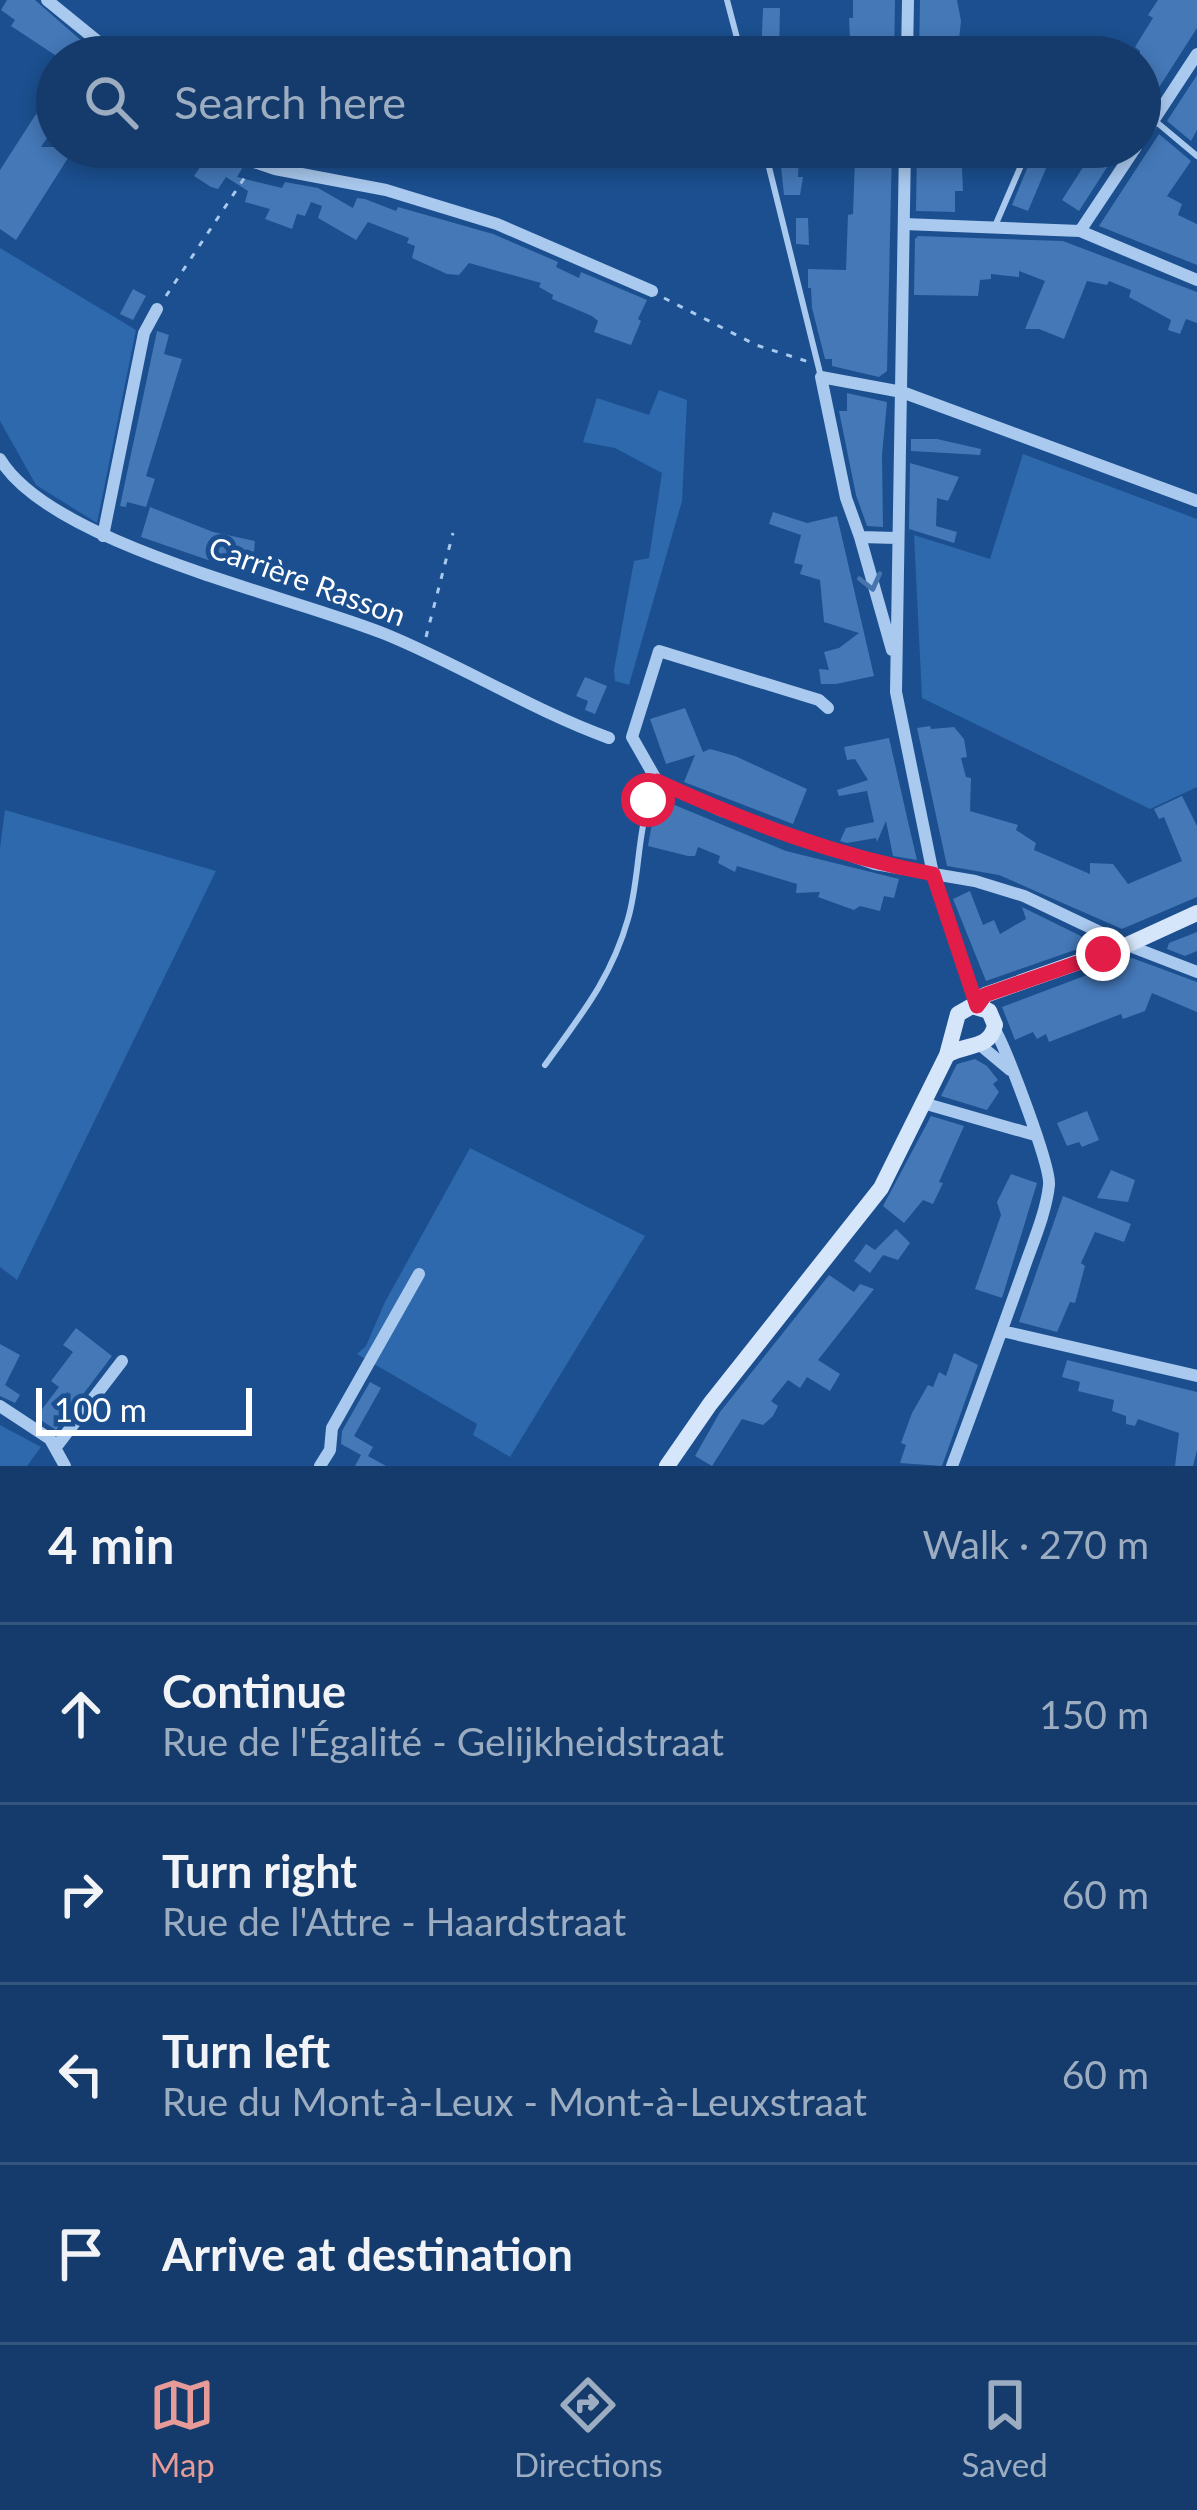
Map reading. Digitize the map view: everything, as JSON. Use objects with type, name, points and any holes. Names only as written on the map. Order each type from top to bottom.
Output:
[{"type":"main road","points":[[667,1466],[880,1188],[947,1055],[985,1013],[1012,988],[1197,913]]},
{"type":"main road","points":[[965,1034],[989,1040],[985,1013]]},
{"type":"street","points":[[47,0],[91,36]]},
{"type":"street","points":[[907,36],[908,0]]},
{"type":"street","points":[[1161,109],[1197,54]]},
{"type":"street","points":[[282,168],[386,190],[476,217],[538,239],[652,291]]},
{"type":"street","points":[[905,168],[896,692],[933,874],[962,956],[965,1034],[1010,1070]]},
{"type":"street","points":[[1080,231],[1122,168]]},
{"type":"street","points":[[904,224],[1080,231],[1197,280]]},
{"type":"street","points":[[103,536],[144,333],[157,309]]},
{"type":"street","points":[[895,661],[846,497],[819,371],[902,392],[1197,501]]},
{"type":"street","name":"Carrière Rasson","points":[[0,458],[26,488],[103,536],[423,651],[609,738]]},
{"type":"street","points":[[860,537],[897,538]]},
{"type":"street","points":[[828,708],[819,700],[659,651],[632,737],[657,781],[720,810],[825,849],[1024,896],[1197,972]]},
{"type":"street","points":[[952,1466],[1049,1184],[1046,1155],[1010,1070],[1008,1052],[965,976]]},
{"type":"street","points":[[923,1102],[1035,1135]]},
{"type":"street","points":[[320,1466],[330,1450],[332,1428],[419,1274]]},
{"type":"street","points":[[1002,1331],[1197,1376]]},
{"type":"street","points":[[56,1447],[122,1361]]},
{"type":"street","points":[[0,1406],[42,1432],[65,1466]]},
{"type":"lane","points":[[727,0],[736,36]]},
{"type":"lane","points":[[1161,126],[1197,156]]},
{"type":"lane","points":[[769,168],[819,371]]},
{"type":"lane","points":[[993,229],[1020,168]]},
{"type":"lane","points":[[545,1065],[605,981],[628,918],[648,800],[657,781]]},
{"type":"path","points":[[157,309],[250,168]]},
{"type":"path","points":[[652,291],[756,345],[819,371]]},
{"type":"path","points":[[423,651],[453,533]]},
{"type":"shaded area","points":[[0,248],[136,330],[97,523],[36,485],[0,421]]},
{"type":"shaded area","points":[[659,390],[687,400],[682,501],[629,685],[615,681],[614,670],[634,561],[649,558],[662,473],[615,448],[583,442],[597,398],[649,415]]},
{"type":"shaded area","points":[[1023,454],[1197,519],[1197,787],[1150,809],[922,698],[914,535],[990,559]]},
{"type":"shaded area","points":[[5,810],[216,871],[17,1280],[0,1267],[0,848]]},
{"type":"shaded area","points":[[470,1148],[645,1236],[510,1457],[473,1435],[477,1424],[357,1354],[366,1346],[385,1302]]},
{"type":"shaded area","points":[[0,1425],[41,1447],[27,1466],[0,1466]]},
{"type":"building","points":[[7,0],[35,0],[76,36],[36,36],[36,42],[11,26],[15,20],[1,10]]},
{"type":"building","points":[[853,0],[895,0],[894,36],[850,36],[849,18],[853,18]]},
{"type":"building","points":[[920,0],[957,0],[959,36],[919,36]]},
{"type":"building","points":[[1158,0],[1197,0],[1197,28],[1161,84],[1161,36],[1142,36],[1153,18],[1148,15]]},
{"type":"building","points":[[763,8],[780,8],[779,36],[762,36]]},
{"type":"building","points":[[1197,75],[1197,130],[1191,141],[1167,121]]},
{"type":"building","points":[[36,114],[36,168],[62,168],[16,240],[0,229],[0,170]]},
{"type":"building","points":[[1161,136],[1191,161],[1167,196],[1182,204],[1178,215],[1197,224],[1197,265],[1099,226],[1137,168],[1161,168]]},
{"type":"building","points":[[200,168],[242,168],[237,177],[282,188],[285,182],[318,188],[353,208],[357,198],[365,199],[493,234],[558,262],[556,267],[579,278],[581,272],[647,300],[641,321],[631,345],[594,332],[598,321],[552,299],[553,295],[539,287],[541,283],[469,263],[459,275],[447,274],[412,258],[415,246],[407,243],[409,238],[368,222],[356,240],[318,218],[322,206],[311,202],[305,216],[297,214],[292,229],[265,219],[270,209],[245,202],[248,191],[226,177],[218,189],[194,176]]},
{"type":"building","points":[[781,168],[798,168],[798,177],[803,177],[800,195],[784,195]]},
{"type":"building","points":[[855,168],[892,168],[887,371],[879,377],[832,366],[832,359],[825,359],[808,288],[808,269],[846,270],[848,215],[853,214]]},
{"type":"building","points":[[917,168],[962,168],[963,191],[955,191],[955,212],[916,211]]},
{"type":"building","points":[[1027,168],[1046,168],[1028,211],[1012,205]]},
{"type":"building","points":[[1083,168],[1107,168],[1079,211],[1062,200]]},
{"type":"building","points":[[796,218],[808,218],[809,245],[796,244]]},
{"type":"building","points":[[918,236],[1063,241],[1197,292],[1197,323],[1186,319],[1180,334],[1168,330],[1171,320],[1129,297],[1131,290],[1109,281],[1107,285],[1087,281],[1064,339],[1025,329],[1045,281],[1019,271],[1019,277],[991,274],[991,279],[980,280],[978,296],[914,295]]},
{"type":"building","points":[[133,289],[146,296],[133,320],[120,314]]},
{"type":"building","points":[[157,331],[169,335],[164,354],[182,359],[146,476],[155,479],[146,507],[127,502],[126,507],[120,506]]},
{"type":"building","points":[[847,393],[887,402],[883,527],[867,526],[856,495],[839,411],[847,411]]},
{"type":"building","points":[[911,439],[937,439],[981,449],[980,455],[911,451]]},
{"type":"building","points":[[910,463],[959,477],[948,501],[937,498],[936,526],[957,532],[954,543],[909,529]]},
{"type":"building","points":[[150,507],[213,532],[255,541],[252,575],[141,537]]},
{"type":"building","points":[[773,512],[807,523],[837,516],[874,676],[821,684],[819,669],[829,670],[824,652],[839,648],[859,633],[824,622],[820,580],[800,574],[803,565],[794,563],[801,535],[769,524]]},
{"type":"building","points":[[585,677],[607,686],[595,714],[585,710],[588,701],[576,696]]},
{"type":"building","points":[[685,708],[703,752],[710,749],[735,756],[807,789],[793,824],[684,782],[695,755],[666,764],[650,719]]},
{"type":"building","points":[[954,727],[964,739],[967,757],[961,758],[966,777],[971,778],[970,811],[1018,825],[1016,830],[1036,843],[1034,850],[1090,874],[1090,863],[1113,864],[1128,884],[1182,861],[1164,817],[1159,819],[1154,809],[1182,796],[1197,826],[1197,897],[1122,929],[999,875],[947,866],[917,728]]},
{"type":"building","points":[[889,738],[917,860],[893,856],[886,821],[877,842],[876,838],[840,841],[846,828],[874,822],[867,791],[839,796],[837,790],[868,780],[855,759],[847,760],[844,747]]},
{"type":"building","points":[[665,801],[786,851],[899,879],[894,898],[884,896],[880,911],[860,906],[854,910],[818,897],[820,892],[796,893],[797,884],[737,866],[735,872],[718,863],[720,856],[698,847],[695,856],[688,856],[648,846],[655,806],[661,809]]},
{"type":"building","points":[[970,891],[983,925],[994,920],[1000,934],[1026,919],[1022,907],[1095,943],[986,981],[953,899]]},
{"type":"building","points":[[1197,932],[1197,951],[1185,956],[1167,949],[1169,943]]},
{"type":"building","points":[[1132,958],[1197,982],[1197,1012],[1152,993],[1145,1011],[1123,1019],[1121,1014],[1049,1042],[1046,1034],[1037,1039],[1033,1032],[1015,1040],[1002,1007]]},
{"type":"building","points":[[975,1059],[998,1080],[993,1084],[999,1092],[987,1110],[941,1096],[957,1064]]},
{"type":"building","points":[[1087,1111],[1099,1140],[1082,1147],[1079,1142],[1067,1146],[1057,1123]]},
{"type":"building","points":[[931,1116],[964,1126],[933,1204],[923,1200],[904,1223],[883,1206]]},
{"type":"building","points":[[1111,1170],[1135,1180],[1128,1202],[1097,1198]]},
{"type":"building","points":[[1011,1174],[1037,1183],[1002,1298],[975,1289],[1001,1215],[997,1202]]},
{"type":"building","points":[[1063,1196],[1131,1224],[1124,1242],[1095,1232],[1081,1263],[1085,1266],[1075,1303],[1070,1302],[1057,1332],[1019,1322]]},
{"type":"building","points":[[896,1229],[910,1243],[898,1260],[883,1255],[870,1273],[854,1261],[866,1244],[875,1250]]},
{"type":"building","points":[[829,1275],[854,1292],[860,1284],[874,1289],[818,1360],[840,1374],[830,1391],[807,1377],[800,1388],[788,1380],[771,1401],[778,1406],[763,1425],[742,1419],[712,1466],[695,1456],[720,1412]]},
{"type":"building","points":[[76,1328],[112,1356],[56,1430],[36,1417],[59,1387],[51,1381],[73,1352],[63,1345]]},
{"type":"building","points":[[0,1344],[20,1355],[5,1385],[20,1395],[15,1403],[0,1396]]},
{"type":"building","points":[[954,1353],[978,1365],[942,1466],[900,1463],[906,1445],[901,1443],[912,1413],[939,1372],[946,1376]]},
{"type":"building","points":[[1067,1360],[1197,1392],[1193,1466],[1175,1466],[1179,1433],[1138,1419],[1135,1426],[1126,1424],[1126,1416],[1112,1411],[1114,1400],[1078,1391],[1080,1382],[1062,1377]]},
{"type":"building","points":[[370,1382],[381,1388],[354,1436],[373,1447],[368,1456],[386,1466],[355,1466],[361,1455],[341,1444],[342,1431]]},
{"type":"route","points":[[648,800],[657,781],[825,849],[933,874],[977,1006],[985,995],[1103,954]]}]
